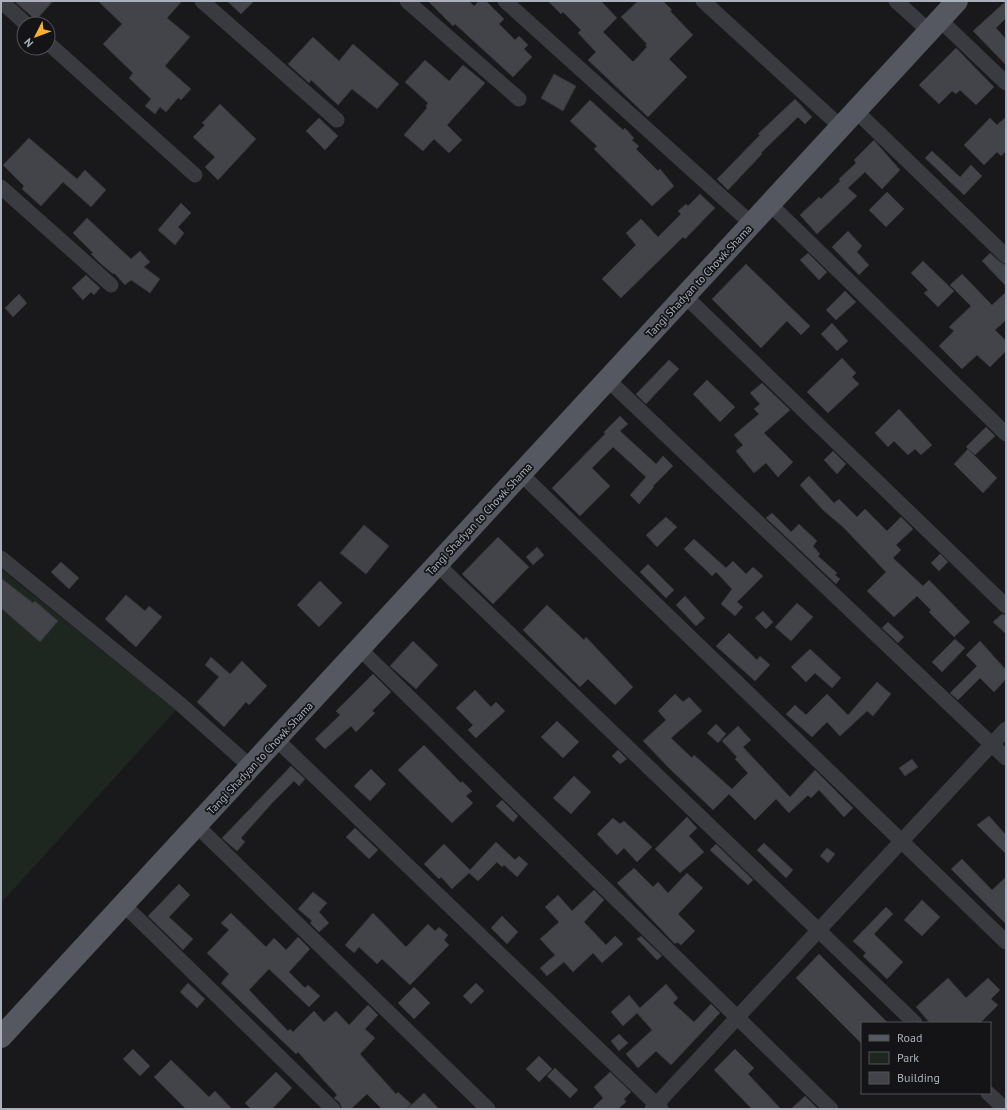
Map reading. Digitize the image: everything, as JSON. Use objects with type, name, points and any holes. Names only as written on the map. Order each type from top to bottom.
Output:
[{"type":"main road","name":"Tangi Shadyan to Chowk Shama","points":[[1,1037],[957,1]]},
{"type":"street","points":[[1,1],[17,16]]},
{"type":"street","points":[[202,1],[338,120]]},
{"type":"street","points":[[407,1],[519,99]]},
{"type":"street","points":[[505,1],[752,224]]},
{"type":"street","points":[[703,1],[841,127]]},
{"type":"street","points":[[896,1],[934,25],[1006,82]]},
{"type":"street","points":[[56,50],[195,175]]},
{"type":"street","points":[[856,111],[1006,256]]},
{"type":"street","points":[[1,187],[111,285]]},
{"type":"street","points":[[770,204],[1006,434]]},
{"type":"street","points":[[685,296],[1006,606]]},
{"type":"street","points":[[608,380],[1006,758]]},
{"type":"street","points":[[521,474],[1006,942]]},
{"type":"street","points":[[1,558],[179,703],[251,767]]},
{"type":"street","points":[[438,565],[914,1022]]},
{"type":"street","points":[[360,649],[831,1109]]},
{"type":"street","points":[[276,740],[656,1108],[737,1018],[1006,729]]},
{"type":"street","points":[[197,826],[488,1109]]},
{"type":"street","points":[[124,905],[333,1109]]},
{"type":"street","points":[[989,1094],[1005,1109]]},
{"type":"green space","points":[[1,569],[176,710],[1,903]]},
{"type":"building","points":[[14,1],[53,1],[40,16],[31,16]]},
{"type":"building","points":[[98,1],[182,1],[167,18],[190,37],[165,66],[191,89],[181,100],[178,98],[166,112],[160,107],[155,114],[145,106],[151,99],[129,78],[133,73],[103,44],[122,24]]},
{"type":"building","points":[[227,1],[254,1],[241,14]]},
{"type":"building","points":[[428,1],[469,1],[474,6],[479,1],[486,1],[504,19],[499,24],[515,40],[519,36],[528,45],[524,49],[532,57],[513,77],[455,24],[453,26]]},
{"type":"building","points":[[548,1],[601,1],[617,18],[603,32],[633,62],[647,47],[645,45],[647,44],[621,17],[638,1],[663,1],[672,10],[670,11],[693,35],[669,59],[687,77],[648,117],[588,60],[596,52],[578,33],[581,30],[563,12],[561,14]]},
{"type":"building","points":[[1006,1],[1006,18],[996,28],[1006,39],[1006,65],[973,31]]},
{"type":"building","points":[[313,37],[339,61],[353,44],[399,84],[377,109],[352,89],[338,105],[311,80],[309,83],[288,64]]},
{"type":"building","points":[[956,48],[994,87],[976,105],[960,90],[956,94],[952,91],[939,104],[919,85]]},
{"type":"building","points":[[425,60],[449,81],[463,65],[485,83],[447,125],[462,140],[449,153],[434,139],[423,151],[404,135],[427,108],[426,106],[428,103],[405,82]]},
{"type":"building","points":[[554,74],[576,86],[563,111],[541,98]]},
{"type":"building","points":[[795,99],[812,117],[805,124],[798,117],[761,153],[762,154],[728,190],[717,179],[760,135],[758,134]]},
{"type":"building","points":[[590,100],[623,130],[625,128],[634,138],[632,140],[639,146],[636,149],[658,171],[660,169],[674,186],[652,206],[594,149],[597,146],[570,121]]},
{"type":"building","points":[[220,104],[256,139],[218,180],[205,167],[215,157],[193,137],[205,125],[202,123]]},
{"type":"building","points":[[1006,117],[1006,151],[1001,156],[997,152],[984,165],[964,145],[990,118],[997,125]]},
{"type":"building","points":[[319,118],[338,136],[325,150],[306,131]]},
{"type":"building","points":[[29,138],[77,179],[85,170],[106,190],[91,207],[63,182],[41,206],[22,189],[24,186],[3,165]]},
{"type":"building","points":[[874,140],[900,170],[882,189],[865,172],[848,188],[857,196],[817,234],[800,215],[819,197],[821,199],[840,181],[839,179],[856,163],[854,160]]},
{"type":"building","points":[[932,151],[960,177],[971,165],[982,176],[964,195],[925,158]]},
{"type":"building","points":[[887,192],[904,209],[886,227],[869,210]]},
{"type":"building","points":[[700,194],[715,208],[685,239],[683,237],[621,298],[602,279],[636,245],[626,233],[641,219],[658,237],[681,214],[678,211],[686,204],[688,206]]},
{"type":"building","points":[[181,203],[191,213],[178,227],[184,233],[175,245],[158,230]]},
{"type":"building","points":[[87,218],[131,259],[140,251],[150,262],[144,267],[160,279],[150,293],[131,280],[125,285],[114,273],[113,274],[91,254],[93,253],[73,233]]},
{"type":"building","points":[[848,231],[862,246],[857,252],[869,265],[859,275],[832,247]]},
{"type":"building","points":[[808,253],[827,272],[819,280],[800,260]]},
{"type":"building","points":[[990,253],[1006,265],[1006,286],[982,261]]},
{"type":"building","points":[[923,261],[954,291],[938,307],[924,293],[928,290],[911,273]]},
{"type":"building","points":[[746,264],[810,326],[801,335],[787,321],[761,348],[712,299]]},
{"type":"building","points":[[962,274],[992,305],[1006,292],[1006,320],[995,330],[1006,341],[1006,351],[990,367],[977,355],[962,369],[939,346],[954,331],[949,327],[971,306],[950,285]]},
{"type":"building","points":[[86,275],[100,288],[94,295],[91,292],[83,300],[72,288]]},
{"type":"building","points":[[845,291],[856,302],[836,320],[826,310]]},
{"type":"building","points":[[19,294],[27,303],[13,317],[5,308]]},
{"type":"building","points":[[832,323],[848,341],[837,351],[821,334]]},
{"type":"building","points":[[842,358],[856,373],[852,377],[859,384],[828,413],[807,392]]},
{"type":"building","points":[[669,360],[679,369],[646,404],[636,394]]},
{"type":"building","points":[[707,380],[735,407],[720,422],[693,394]]},
{"type":"building","points":[[762,383],[790,410],[764,433],[793,462],[778,477],[766,463],[754,473],[736,451],[743,445],[734,435],[759,414],[754,409],[760,404],[750,393]]},
{"type":"building","points":[[899,409],[932,445],[921,455],[915,449],[908,455],[894,441],[888,447],[875,433]]},
{"type":"building","points":[[620,416],[628,424],[620,431],[656,464],[663,456],[673,466],[653,486],[654,487],[639,504],[630,495],[646,477],[613,447],[592,468],[610,486],[580,516],[552,488],[605,434],[604,432]]},
{"type":"building","points":[[986,427],[995,436],[975,455],[966,447]]},
{"type":"building","points":[[968,449],[997,478],[983,493],[954,464]]},
{"type":"building","points":[[833,451],[846,464],[837,474],[824,460]]},
{"type":"building","points":[[809,476],[834,503],[839,499],[857,517],[865,509],[887,531],[901,517],[913,529],[896,545],[901,550],[893,558],[923,586],[929,580],[970,622],[954,637],[929,612],[931,610],[917,596],[894,617],[867,591],[886,572],[843,527],[823,510],[800,485]]},
{"type":"building","points":[[772,513],[791,532],[799,524],[817,541],[813,546],[820,554],[818,556],[837,573],[835,575],[840,579],[836,584],[766,518]]},
{"type":"building","points":[[666,517],[677,527],[657,547],[646,535]]},
{"type":"building","points":[[364,525],[389,546],[366,574],[340,553]]},
{"type":"building","points":[[498,537],[529,567],[493,604],[462,574]]},
{"type":"building","points":[[694,539],[726,568],[733,561],[746,574],[753,567],[763,576],[737,602],[743,607],[735,616],[721,604],[732,589],[716,572],[712,576],[684,549]]},
{"type":"building","points":[[537,547],[544,555],[533,565],[526,557]]},
{"type":"building","points":[[940,554],[948,562],[939,571],[931,563]]},
{"type":"building","points":[[61,562],[79,578],[69,589],[51,572]]},
{"type":"building","points":[[648,564],[674,590],[666,598],[640,572]]},
{"type":"building","points":[[1,578],[33,603],[35,601],[58,621],[40,642],[1,608]]},
{"type":"building","points":[[320,581],[342,603],[319,627],[297,605]]},
{"type":"building","points":[[126,595],[145,611],[149,606],[162,617],[136,647],[105,619]]},
{"type":"building","points":[[685,596],[705,618],[696,626],[676,605]]},
{"type":"building","points":[[797,603],[813,617],[791,641],[775,627]]},
{"type":"building","points":[[547,605],[584,640],[586,637],[633,687],[615,705],[588,679],[580,687],[523,630]]},
{"type":"building","points":[[763,611],[773,622],[766,629],[755,618]]},
{"type":"building","points":[[1002,614],[1006,615],[1006,634],[993,622]]},
{"type":"building","points":[[888,622],[904,637],[898,643],[882,628]]},
{"type":"building","points":[[729,633],[757,660],[760,656],[770,665],[755,681],[716,646]]},
{"type":"building","points":[[955,639],[965,648],[942,672],[932,662]]},
{"type":"building","points":[[413,641],[438,665],[416,689],[390,666]]},
{"type":"building","points":[[980,641],[1006,670],[1006,679],[994,692],[980,678],[958,700],[950,693],[977,666],[966,655]]},
{"type":"building","points":[[810,649],[841,678],[832,688],[815,673],[806,682],[791,667]]},
{"type":"building","points":[[211,657],[230,674],[242,661],[267,686],[249,705],[246,702],[224,727],[197,702],[219,677],[205,665]]},
{"type":"building","points":[[373,674],[391,692],[372,711],[375,713],[356,732],[351,726],[325,749],[315,739],[340,715],[336,711]]},
{"type":"building","points":[[877,682],[891,694],[873,716],[867,711],[840,736],[827,722],[812,737],[786,714],[795,705],[806,715],[827,694],[848,715]]},
{"type":"building","points":[[475,690],[491,707],[496,702],[505,711],[476,738],[468,730],[473,725],[456,708]]},
{"type":"building","points":[[675,694],[683,702],[689,697],[702,711],[671,738],[692,758],[694,755],[732,789],[748,773],[735,759],[737,757],[722,741],[738,726],[751,740],[743,747],[790,797],[815,770],[853,808],[844,817],[819,790],[811,798],[808,795],[789,813],[776,799],[755,820],[729,794],[713,810],[643,741],[666,720],[658,711]]},
{"type":"building","points":[[557,721],[579,742],[563,758],[541,737]]},
{"type":"building","points":[[716,724],[726,734],[718,743],[707,733]]},
{"type":"building","points":[[424,745],[461,783],[462,781],[472,791],[466,796],[473,803],[452,823],[398,770]]},
{"type":"building","points":[[618,750],[627,759],[620,764],[612,756]]},
{"type":"building","points":[[912,759],[918,767],[905,776],[899,768]]},
{"type":"building","points":[[291,766],[305,779],[299,786],[294,781],[273,802],[241,838],[245,842],[237,851],[222,838]]},
{"type":"building","points":[[371,769],[386,784],[370,801],[354,786]]},
{"type":"building","points":[[574,776],[591,792],[571,814],[553,798]]},
{"type":"building","points":[[502,800],[518,816],[513,822],[496,806]]},
{"type":"building","points":[[989,816],[1006,835],[1006,854],[977,825]]},
{"type":"building","points":[[687,817],[697,828],[689,836],[704,852],[680,873],[655,849]]},
{"type":"building","points":[[613,818],[620,824],[624,821],[652,847],[637,862],[624,848],[617,855],[597,834]]},
{"type":"building","points":[[355,828],[378,850],[369,859],[346,837]]},
{"type":"building","points":[[496,842],[515,860],[519,856],[528,864],[517,877],[504,865],[502,867],[497,862],[478,881],[469,873],[452,889],[441,877],[439,879],[424,864],[444,844],[470,870]]},
{"type":"building","points":[[764,843],[793,870],[786,878],[757,850]]},
{"type":"building","points":[[716,844],[753,880],[748,885],[710,850]]},
{"type":"building","points":[[827,848],[835,854],[828,863],[820,856]]},
{"type":"building","points":[[962,859],[992,890],[1006,877],[1006,924],[951,869]]},
{"type":"building","points":[[634,868],[653,887],[658,882],[668,893],[687,873],[703,888],[678,914],[695,931],[681,945],[677,942],[675,944],[617,883]]},
{"type":"building","points":[[179,884],[190,895],[169,917],[193,939],[183,950],[148,916]]},
{"type":"building","points":[[594,890],[604,900],[584,922],[606,945],[615,936],[623,944],[602,963],[593,953],[573,972],[564,962],[547,976],[540,968],[555,955],[540,939],[559,922],[545,907],[558,895],[572,911]]},
{"type":"building","points":[[313,892],[327,903],[319,912],[329,923],[319,932],[310,923],[312,921],[298,909]]},
{"type":"building","points":[[922,900],[940,917],[922,936],[904,920]]},
{"type":"building","points":[[886,907],[893,914],[874,934],[903,962],[887,979],[863,956],[866,953],[853,941]]},
{"type":"building","points":[[231,913],[266,947],[274,938],[286,950],[298,937],[310,949],[289,972],[305,988],[308,985],[320,996],[309,1007],[269,969],[249,990],[288,1031],[290,1029],[293,1032],[314,1011],[324,1022],[336,1011],[349,1025],[368,1005],[378,1015],[365,1029],[375,1038],[360,1054],[396,1094],[398,1092],[411,1104],[406,1109],[382,1109],[367,1094],[351,1109],[342,1109],[340,1103],[334,1098],[337,1095],[298,1052],[296,1054],[221,983],[229,974],[207,953],[229,930],[221,923]]},
{"type":"building","points":[[373,913],[406,947],[428,924],[435,931],[439,927],[448,935],[444,940],[449,945],[410,985],[382,959],[377,964],[359,947],[354,953],[345,945]]},
{"type":"building","points":[[502,916],[518,932],[507,944],[491,928]]},
{"type":"building","points":[[641,936],[662,956],[657,960],[637,939]]},
{"type":"building","points":[[819,954],[887,1022],[861,1022],[861,1043],[796,978]]},
{"type":"building","points":[[948,978],[966,998],[988,978],[1000,990],[991,999],[998,1005],[981,1022],[929,1022],[916,1007]]},
{"type":"building","points":[[188,983],[205,999],[197,1008],[180,992]]},
{"type":"building","points":[[476,983],[484,991],[471,1004],[463,996]]},
{"type":"building","points":[[666,984],[678,998],[673,1003],[694,1022],[711,1004],[720,1013],[671,1065],[656,1051],[638,1068],[626,1054],[652,1030],[637,1013],[623,1026],[611,1012],[629,995],[640,1008]]},
{"type":"building","points":[[414,987],[430,1003],[414,1019],[398,1003]]},
{"type":"building","points":[[619,1034],[628,1043],[619,1051],[611,1041]]},
{"type":"building","points":[[133,1049],[150,1066],[140,1076],[123,1059]]},
{"type":"building","points":[[735,1049],[754,1068],[748,1074],[781,1109],[752,1109],[714,1070]]},
{"type":"building","points":[[539,1056],[552,1069],[539,1082],[526,1069]]},
{"type":"building","points":[[171,1060],[209,1097],[215,1091],[232,1109],[186,1109],[154,1077]]},
{"type":"building","points":[[555,1068],[578,1090],[570,1098],[547,1076]]},
{"type":"building","points":[[276,1072],[292,1088],[272,1109],[251,1109],[245,1103]]},
{"type":"building","points":[[610,1072],[631,1092],[624,1099],[626,1102],[618,1109],[592,1109],[603,1098],[594,1087]]},
{"type":"building","points":[[424,1093],[439,1109],[407,1109]]},
{"type":"building","points":[[805,1096],[818,1109],[791,1109]]}]
